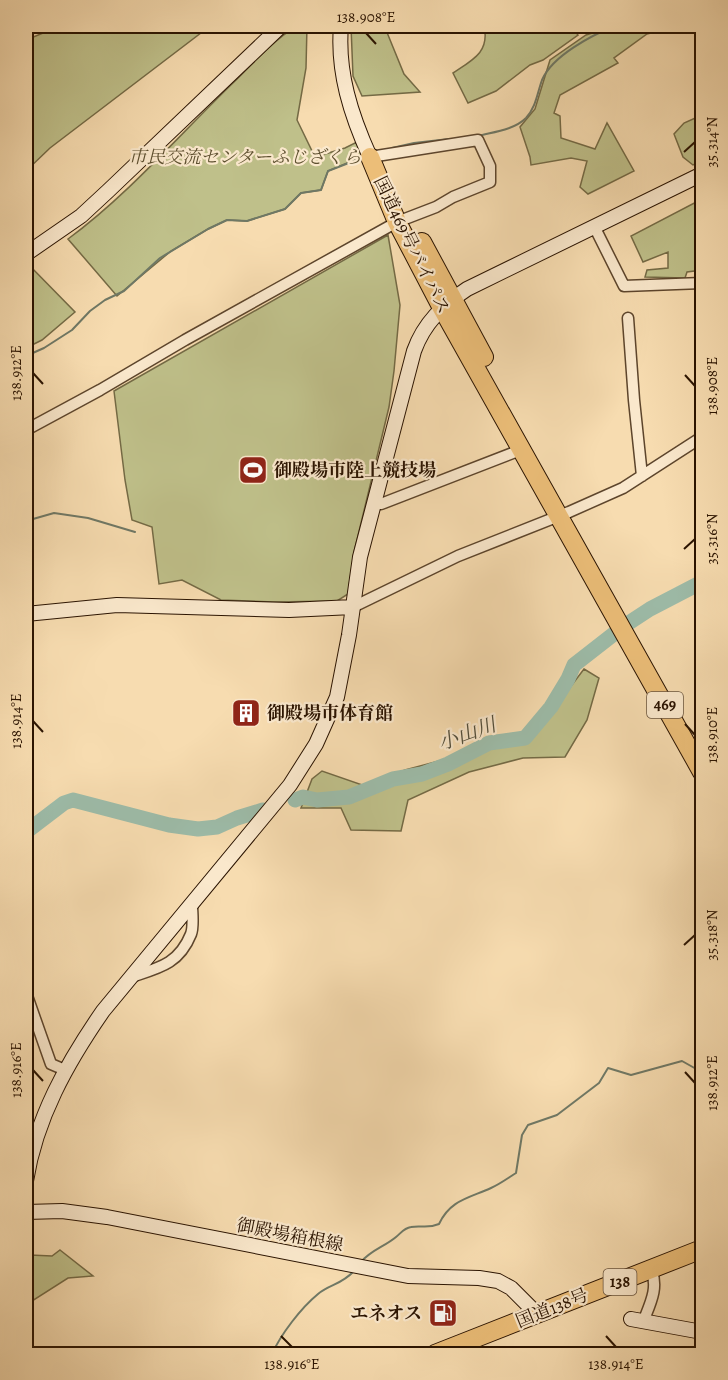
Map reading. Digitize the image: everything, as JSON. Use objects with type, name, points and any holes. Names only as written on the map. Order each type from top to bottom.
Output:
[{"type":"highway","name":"国道469号バイパス","points":[[370,157],[523,449],[564,514]]},
{"type":"highway","name":"国道469号バイパス","points":[[447,303],[627,628],[702,772]]},
{"type":"highway","name":"国道469号バイパス","points":[[627,628],[702,756]]},
{"type":"highway","name":"国道138号","points":[[435,1354],[702,1249]]},
{"type":"street","points":[[26,254],[81,216],[281,26]]},
{"type":"street","points":[[26,430],[403,220],[490,182],[490,166],[478,140],[370,157],[348,100],[340,53],[341,26]]},
{"type":"street","points":[[26,1180],[29,1159],[42,1119],[81,1042],[103,1011],[290,785],[316,744],[337,697],[360,557],[414,351],[425,327],[447,303],[467,289],[702,174]]},
{"type":"street","points":[[594,226],[624,286],[702,283]]},
{"type":"street","points":[[628,318],[642,476]]},
{"type":"street","points":[[26,614],[117,604],[289,610],[352,607],[458,556],[623,488],[702,437]]},
{"type":"street","points":[[374,504],[381,504],[523,449]]},
{"type":"street","points":[[131,977],[163,967],[177,956],[191,932],[192,905]]},
{"type":"street","points":[[26,993],[51,1064],[65,1070]]},
{"type":"street","name":"御殿場箱根線","points":[[26,1212],[62,1211],[107,1217],[408,1276],[479,1278],[498,1281],[511,1288],[537,1314]]},
{"type":"street","points":[[651,1269],[656,1284],[654,1295],[637,1320],[702,1332]]},
{"type":"green space","points":[[60,26],[210,26],[50,148],[26,171],[26,40]]},
{"type":"green space","name":"市民交流センターふじざくら","points":[[296,26],[307,26],[306,68],[297,120],[315,157],[357,142],[364,156],[328,171],[321,190],[301,193],[285,209],[247,221],[227,220],[208,229],[171,251],[117,296],[68,239],[112,203],[264,52]]},
{"type":"green space","points":[[351,26],[391,26],[386,30],[404,74],[420,92],[362,96],[353,76]]},
{"type":"green space","points":[[484,26],[571,26],[578,35],[543,60],[530,65],[496,91],[468,103],[453,73],[473,59],[482,49]]},
{"type":"green space","points":[[614,26],[664,26],[666,29],[647,34],[614,58],[618,63],[560,95],[554,113],[560,116],[561,138],[595,149],[607,123],[634,171],[588,194],[580,187],[587,161],[571,158],[531,165],[520,127],[535,109],[550,60],[586,35]]},
{"type":"green space","points":[[702,115],[702,161],[693,165],[683,157],[674,134],[684,123]]},
{"type":"green space","points":[[702,199],[702,270],[687,272],[685,278],[645,277],[647,270],[668,268],[668,252],[643,262],[631,236]]},
{"type":"green space","points":[[388,235],[400,305],[394,371],[389,407],[354,552],[348,594],[337,601],[221,600],[182,580],[159,584],[152,527],[132,520],[114,391]]},
{"type":"green space","points":[[28,264],[75,312],[42,340],[26,348],[26,266]]},
{"type":"green space","points":[[584,669],[599,678],[587,720],[565,757],[523,758],[469,772],[408,800],[401,831],[351,830],[341,808],[301,808],[312,779],[322,771],[365,786],[405,770],[533,736]]},
{"type":"green space","points":[[60,1250],[93,1276],[68,1278],[29,1303],[26,1264],[30,1255],[52,1256]]},
{"type":"waterway","points":[[478,136],[503,130],[526,118],[536,100],[542,80],[554,63],[574,47],[615,26]]},
{"type":"waterway","points":[[392,148],[449,139]]},
{"type":"waterway","points":[[26,356],[44,348],[72,330],[90,311],[105,300],[124,291],[160,258],[208,229],[227,220],[247,221],[285,209],[301,193],[321,190],[328,171],[359,159]]},
{"type":"waterway","points":[[26,521],[54,513],[88,518],[135,532]]},
{"type":"waterway","name":"小山川","points":[[295,800],[303,797],[317,800],[349,797],[393,779],[422,774],[448,764],[489,743],[525,738],[551,707],[574,665],[650,609],[702,582]]},
{"type":"waterway","name":"小山川","points":[[26,832],[64,803],[73,800],[169,825],[198,829],[217,827],[263,810]]},
{"type":"waterway","points":[[361,1262],[406,1228],[439,1224],[443,1216],[454,1205],[516,1173],[522,1135],[528,1125],[557,1115],[599,1083],[608,1068],[631,1075],[682,1061],[698,1070],[702,1066]]},
{"type":"waterway","points":[[272,1354],[298,1314],[322,1291],[345,1279],[354,1271]]},
{"type":"place","name":"御殿場市陸上競技場","points":[[253,470]]},
{"type":"place","name":"御殿場市体育館","points":[[246,713]]},
{"type":"place","name":"エネオス","points":[[443,1313]]}]
